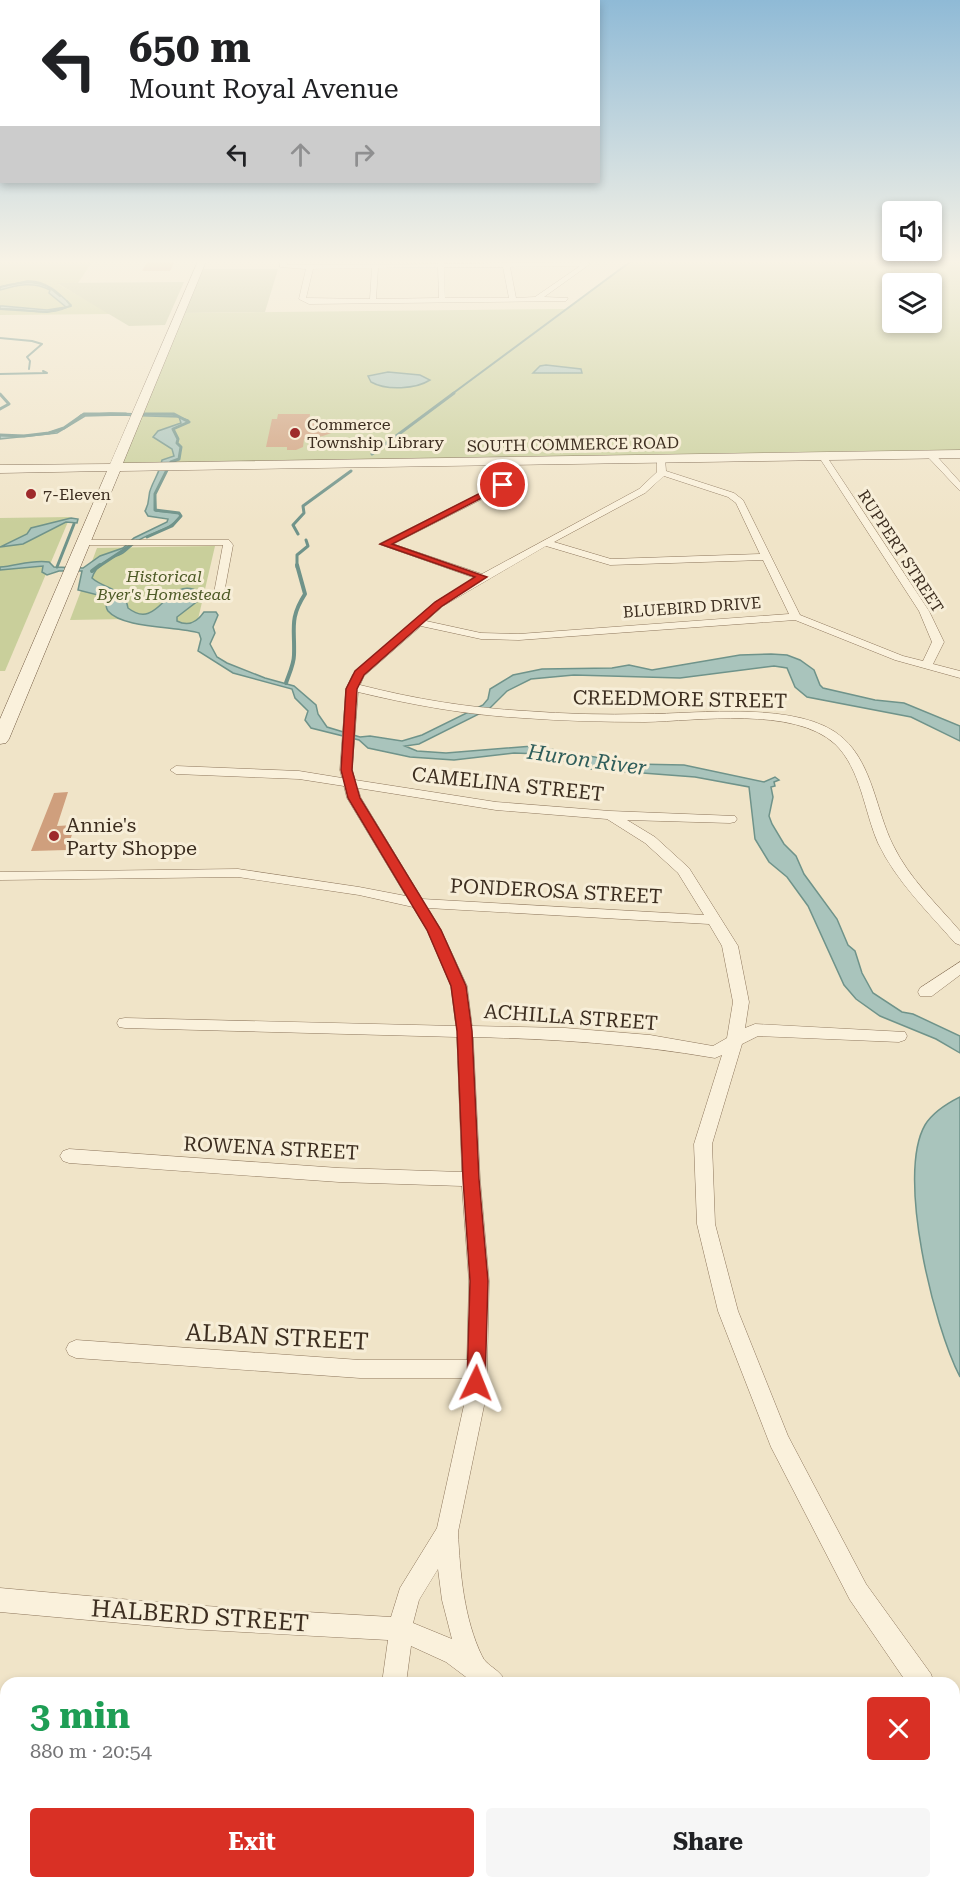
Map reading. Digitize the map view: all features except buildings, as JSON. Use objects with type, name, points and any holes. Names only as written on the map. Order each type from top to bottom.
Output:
[{"type":"main road","points":[[0,737],[165,347]]},
{"type":"main road","name":"SOUTH COMMERCE ROAD","points":[[0,469],[960,454]]},
{"type":"street","points":[[930,454],[960,488]]},
{"type":"street","name":"RUPPERT STREET","points":[[823,456],[924,611],[938,642],[927,665]]},
{"type":"street","points":[[661,459],[662,473]]},
{"type":"street","points":[[473,1666],[459,1628],[448,1576],[447,1532],[476,1396],[477,1369],[479,1281],[471,1179],[465,1031],[459,986],[434,930],[354,798],[346,770],[353,687],[359,674],[439,604],[482,577],[642,491],[662,473]]},
{"type":"street","points":[[662,473],[731,495],[740,502],[796,617]]},
{"type":"street","points":[[482,577],[384,544],[503,485]]},
{"type":"street","points":[[81,543],[226,542],[228,545],[219,593]]},
{"type":"street","points":[[545,542],[610,562],[767,557]]},
{"type":"street","name":"BLUEBIRD DRIVE","points":[[418,622],[481,636],[519,637],[796,617],[899,658],[960,675]]},
{"type":"street","name":"CREEDMORE STREET","points":[[353,687],[429,706],[486,712],[645,718],[747,716],[814,726],[838,739],[853,757],[886,845],[900,867],[960,940]]},
{"type":"street","name":"CAMELINA STREET","points":[[176,770],[299,775],[424,797],[496,806],[610,815],[730,819]]},
{"type":"street","points":[[610,815],[650,840],[684,871],[730,946],[741,1002],[735,1040],[703,1144],[706,1224],[728,1311],[778,1440],[858,1592],[918,1677]]},
{"type":"street","name":"PONDEROSA STREET","points":[[0,876],[238,873],[359,891],[417,903],[715,920]]},
{"type":"street","points":[[926,992],[960,967]]},
{"type":"street","name":"ACHILLA STREET","points":[[125,1023],[565,1034],[650,1041],[715,1052],[756,1030],[899,1036]]},
{"type":"street","name":"ROWENA STREET","points":[[69,1156],[327,1175],[471,1179]]},
{"type":"street","name":"ALBAN STREET","points":[[76,1349],[360,1369],[477,1369]]},
{"type":"street","points":[[395,1677],[399,1658],[400,1629],[408,1596],[447,1532]]},
{"type":"street","name":"HALBERD STREET","points":[[0,1600],[188,1617],[400,1629]]},
{"type":"street","points":[[400,1629],[455,1653],[487,1677]]},
{"type":"green space","points":[[166,347],[960,347],[960,453],[115,467]]},
{"type":"green space","points":[[70,517],[5,671],[0,671],[0,518]]},
{"type":"green space","name":"Historical Byer's Homestead","points":[[215,546],[196,628],[127,619],[70,620],[97,548]]},
{"type":"water","points":[[540,366],[581,369],[582,373],[533,373]]},
{"type":"water","points":[[388,372],[420,375],[430,380],[417,385],[393,388],[371,382],[368,376]]},
{"type":"water","points":[[110,413],[179,417],[85,416],[57,433],[0,439],[0,435],[27,436],[55,431],[71,424],[81,415]]},
{"type":"water","name":"Huron River","points":[[179,417],[189,422],[173,429],[178,439],[177,443],[181,447],[179,459],[171,462],[155,494],[156,511],[179,513],[181,516],[171,525],[142,538],[123,553],[104,563],[92,578],[123,596],[128,608],[139,614],[156,609],[179,590],[188,588],[200,592],[199,600],[177,617],[177,621],[189,623],[196,621],[204,612],[216,612],[218,615],[213,627],[215,633],[210,644],[217,657],[265,678],[294,686],[316,705],[318,714],[327,727],[360,737],[370,736],[402,741],[422,735],[483,705],[488,699],[490,689],[513,675],[542,669],[612,668],[629,665],[652,670],[740,655],[771,654],[787,655],[800,660],[814,670],[823,688],[875,700],[904,703],[960,726],[960,741],[911,717],[807,697],[795,687],[787,668],[774,666],[680,678],[574,675],[531,679],[507,691],[489,709],[419,744],[405,746],[417,751],[446,753],[533,746],[634,764],[684,765],[764,782],[775,777],[779,780],[774,782],[775,786],[771,787],[773,797],[769,816],[772,824],[784,844],[796,856],[804,874],[837,919],[848,945],[855,951],[862,973],[873,993],[902,1012],[913,1014],[960,1036],[960,1053],[936,1039],[880,1016],[856,999],[844,985],[808,906],[787,877],[769,862],[755,839],[749,787],[695,777],[590,769],[540,754],[514,753],[454,760],[410,757],[368,748],[359,740],[311,728],[305,720],[308,711],[295,698],[292,689],[233,673],[198,651],[201,639],[199,633],[138,624],[115,617],[107,609],[106,597],[78,590],[82,571],[59,571],[47,575],[42,572],[43,566],[0,570],[0,567],[37,561],[49,562],[54,567],[83,568],[100,556],[123,548],[134,538],[167,522],[168,519],[148,516],[145,511],[162,460],[174,456],[172,449],[153,437],[158,431],[181,423]]},
{"type":"water","points":[[71,518],[78,519],[77,523],[66,522],[23,544],[0,547],[27,534],[31,528]]},
{"type":"water","points":[[960,1097],[960,1377],[939,1324],[930,1288],[916,1214],[915,1178],[917,1148],[925,1125],[940,1109]]},
{"type":"waterway","points":[[29,369],[30,361],[27,357],[38,347]]},
{"type":"waterway","points":[[452,394],[515,347]]},
{"type":"waterway","points":[[0,374],[47,373],[43,371]]},
{"type":"waterway","points":[[372,454],[454,393]]},
{"type":"waterway","points":[[0,394],[9,404],[0,409]]},
{"type":"waterway","points":[[0,435],[24,436],[49,433],[64,428],[84,414],[126,414]]},
{"type":"waterway","points":[[141,414],[174,414],[189,422],[173,429],[178,439],[177,443],[181,447],[179,459],[171,462],[155,494],[155,510],[179,513],[181,516],[172,526],[147,537]]},
{"type":"waterway","points":[[298,534],[293,525],[304,513],[303,506],[351,471]]},
{"type":"waterway","points":[[57,567],[74,524]]},
{"type":"waterway","points":[[297,565],[297,555],[308,546],[306,540]]},
{"type":"waterway","points":[[98,567],[137,541]]},
{"type":"waterway","points":[[92,571],[100,565]]},
{"type":"waterway","points":[[286,683],[294,658],[295,617],[305,594],[297,565]]},
{"type":"place","name":"Commerce Township Library","points":[[295,433]]},
{"type":"place","name":"7-Eleven","points":[[31,494]]},
{"type":"place","name":"Annie's Party Shoppe","points":[[54,836]]},
{"type":"route","points":[[476,1383],[479,1281],[471,1179],[465,1031],[459,986],[434,930],[354,798],[346,770],[352,689],[359,674],[439,604],[482,577],[384,544],[503,485]]}]
